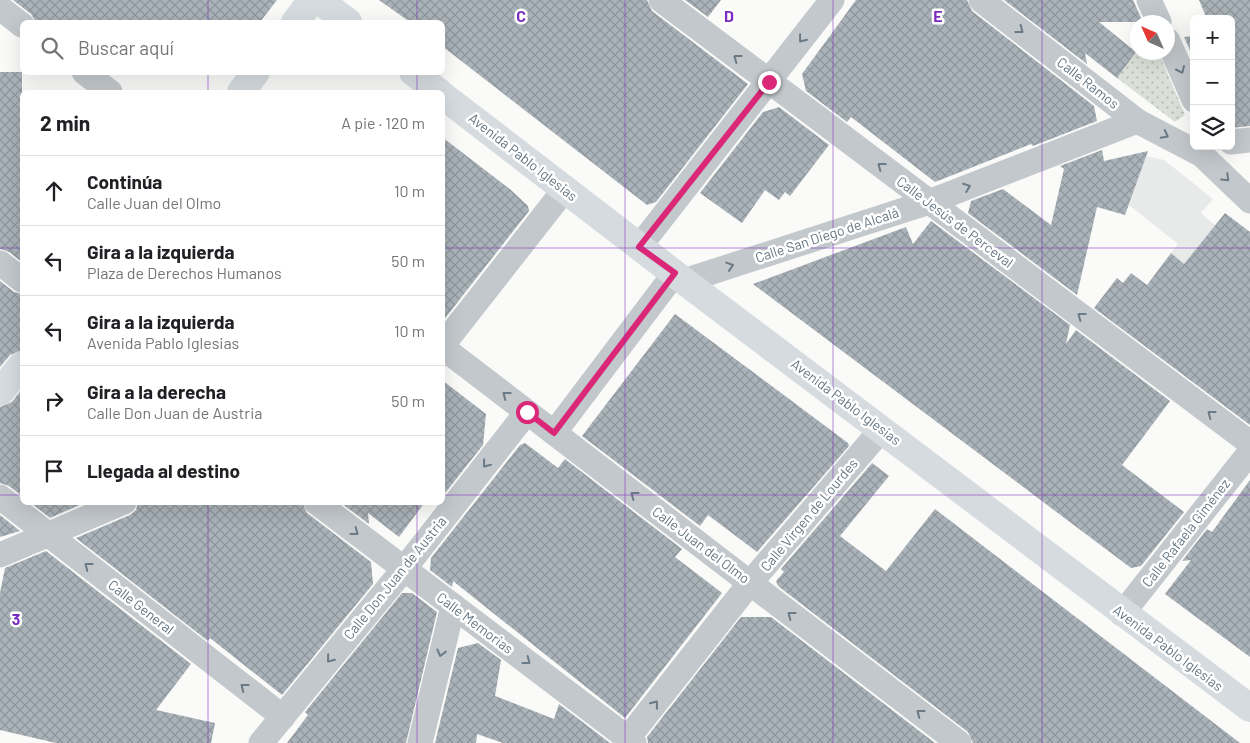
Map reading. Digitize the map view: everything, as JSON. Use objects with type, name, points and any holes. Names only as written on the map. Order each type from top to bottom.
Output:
[{"type":"street","points":[[297,20],[312,0]]},
{"type":"street","points":[[319,0],[345,20]]},
{"type":"street","name":"Calle Jesús de Perceval","points":[[661,0],[1250,443]]},
{"type":"street","points":[[639,247],[832,0]]},
{"type":"street","name":"Calle Ramos","points":[[981,0],[1137,121],[1190,143]]},
{"type":"street","points":[[1149,0],[1156,15]]},
{"type":"street","points":[[0,8],[20,24]]},
{"type":"street","points":[[1175,57],[1190,91]]},
{"type":"street","points":[[88,75],[107,90]]},
{"type":"street","points":[[242,90],[254,75]]},
{"type":"street","points":[[417,75],[437,90]]},
{"type":"street","name":"Avenida Pablo Iglesias","points":[[445,97],[1122,614],[1250,708]]},
{"type":"street","name":"Calle San Diego de Alcalá","points":[[679,277],[929,202],[1137,121]]},
{"type":"street","points":[[1235,142],[1250,140]]},
{"type":"street","name":"Calle Ramos","points":[[1207,150],[1250,201]]},
{"type":"street","points":[[445,352],[565,189]]},
{"type":"street","points":[[0,263],[20,278]]},
{"type":"street","points":[[554,433],[679,277]]},
{"type":"street","name":"Calle Juan del Olmo","points":[[445,352],[527,412],[959,743]]},
{"type":"street","points":[[0,392],[20,367]]},
{"type":"street","name":"Calle Don Juan de Austria","points":[[261,743],[404,569],[527,412]]},
{"type":"street","name":"Calle Virgen de Lourdes","points":[[630,741],[750,584],[882,429]]},
{"type":"street","name":"Calle Rafaela Giménez","points":[[1122,614],[1250,452]]},
{"type":"street","name":"Calle General","points":[[0,497],[283,716]]},
{"type":"street","points":[[0,555],[117,505]]},
{"type":"street","name":"Calle Memorias","points":[[320,505],[630,741]]},
{"type":"street","points":[[420,743],[453,606]]},
{"type":"shaded area","points":[[1130,60],[1162,60],[1185,115],[1175,122],[1117,78]]},
{"type":"shaded area","points":[[1146,156],[1164,160],[1213,199],[1201,213],[1215,225],[1184,264],[1171,253],[1178,244],[1129,205]]},
{"type":"building","points":[[13,0],[277,0],[262,20],[35,20],[31,14]]},
{"type":"building","points":[[379,0],[647,0],[652,11],[748,84],[656,202],[647,205],[445,48],[445,20],[407,20]]},
{"type":"building","points":[[685,0],[721,0],[708,17]]},
{"type":"building","points":[[856,0],[967,0],[972,11],[1094,106],[1097,121],[1033,146],[1031,144],[935,182],[851,117],[847,122],[806,91],[802,74]]},
{"type":"building","points":[[1004,0],[1133,0],[1140,15],[1130,15],[1130,22],[1099,22],[1130,47],[1130,60],[1117,78],[1085,53],[1087,64]]},
{"type":"building","points":[[1199,0],[1250,0],[1250,126],[1235,128],[1235,15],[1205,15]]},
{"type":"building","points":[[1190,36],[1190,50],[1184,37]]},
{"type":"building","points":[[0,72],[20,72],[20,75],[22,75],[22,90],[20,90],[20,260],[9,252],[0,249]]},
{"type":"building","points":[[779,107],[829,145],[790,196],[785,192],[779,200],[765,190],[742,223],[700,193],[763,112]]},
{"type":"building","points":[[445,139],[511,190],[528,206],[529,211],[445,318]]},
{"type":"building","points":[[1102,150],[1104,161],[1148,151],[1125,215],[1097,207],[1077,295],[968,213],[971,201],[1003,189],[1051,225],[1064,169],[1060,166]]},
{"type":"building","points":[[1225,213],[1250,232],[1250,425],[1094,308],[1117,278],[1123,283],[1131,273],[1147,285],[1171,253],[1184,264]]},
{"type":"building","points":[[931,221],[1070,325],[1066,344],[1076,330],[1170,401],[1122,465],[1184,512],[1141,566],[1131,568],[753,284],[906,227],[913,244]]},
{"type":"building","points":[[0,281],[14,292],[20,294],[20,351],[10,355],[0,367]]},
{"type":"building","points":[[675,314],[848,443],[849,446],[757,552],[708,515],[700,526],[582,436]]},
{"type":"building","points":[[445,382],[486,414],[483,445],[445,493]]},
{"type":"building","points":[[20,392],[20,494],[9,486],[0,483],[0,407],[12,402]]},
{"type":"building","points":[[525,443],[558,468],[565,459],[682,549],[675,557],[722,593],[625,718],[453,581],[452,587],[430,570],[431,558],[520,445]]},
{"type":"building","points":[[872,463],[889,476],[840,536],[886,571],[935,509],[1240,743],[973,743],[968,732],[778,586],[776,581],[784,572],[781,569]]},
{"type":"building","points":[[1250,480],[1250,657],[1165,594],[1191,560],[1182,561],[1207,529],[1212,532]]},
{"type":"building","points":[[34,505],[79,505],[50,518]]},
{"type":"building","points":[[137,505],[303,505],[307,513],[371,562],[373,584],[282,695],[210,638],[208,641],[76,538],[130,515],[136,510]]},
{"type":"building","points":[[344,505],[423,505],[399,537],[368,513],[369,524]]},
{"type":"building","points":[[0,515],[20,531],[0,537]]},
{"type":"building","points":[[46,551],[191,664],[156,710],[215,723],[211,743],[56,743],[0,730],[0,593],[5,568]]},
{"type":"building","points":[[402,593],[412,593],[437,612],[406,743],[287,743],[308,715],[305,712]]},
{"type":"building","points":[[741,617],[771,617],[935,743],[648,743],[647,737]]},
{"type":"building","points":[[478,643],[501,660],[495,696],[554,719],[559,704],[610,743],[503,743],[477,734],[476,743],[435,743],[458,648]]},
{"type":"route","points":[[527,412],[554,433],[675,273],[639,247],[769,82]]}]
